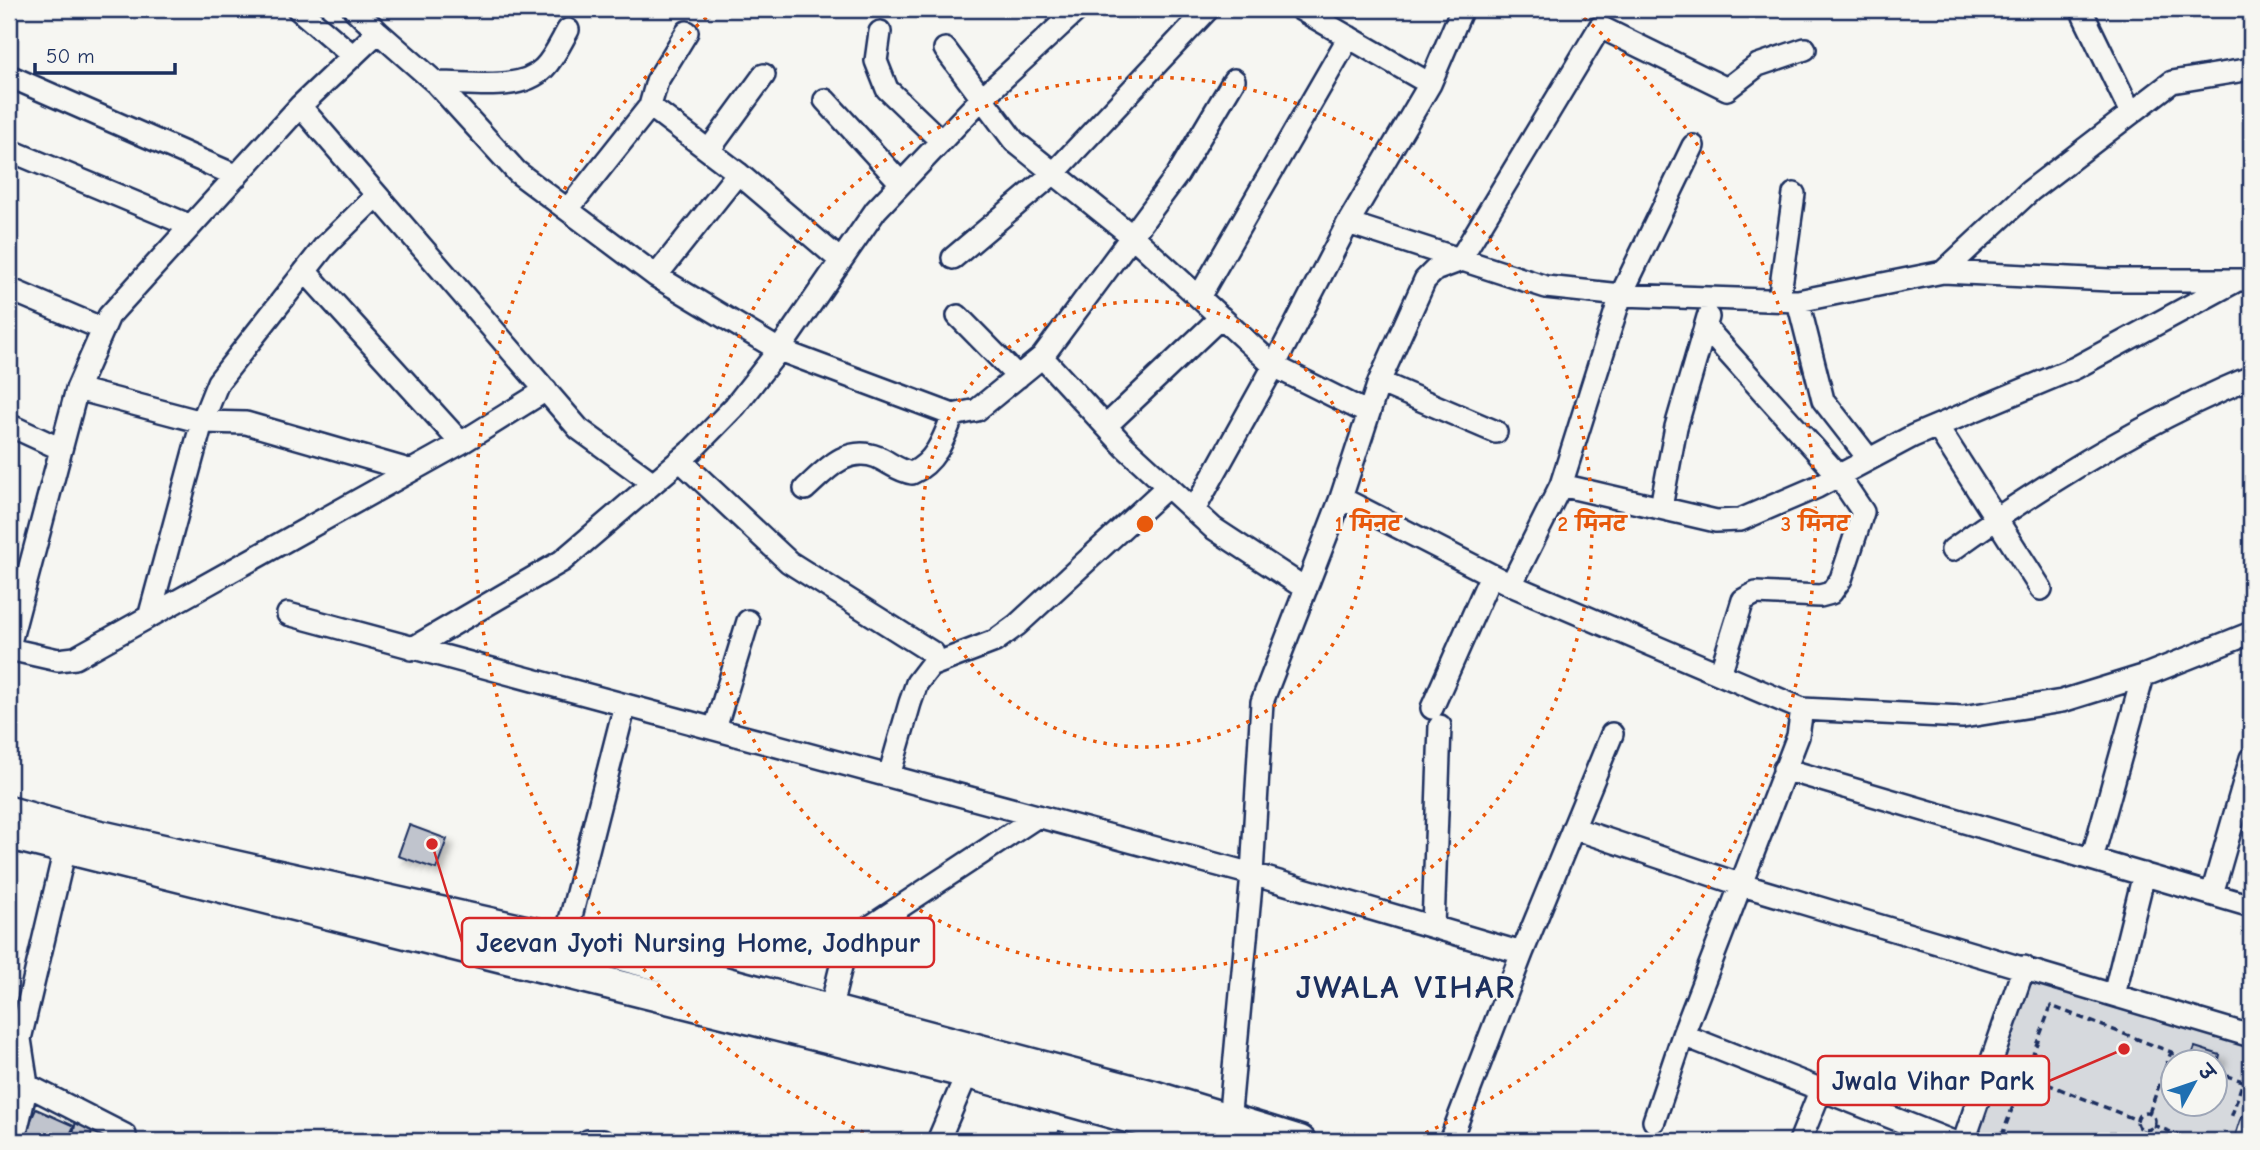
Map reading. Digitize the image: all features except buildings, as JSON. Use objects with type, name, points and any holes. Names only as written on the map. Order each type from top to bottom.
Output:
[{"type":"main road","points":[[9,812],[69,829],[565,940],[830,1011],[969,1068]]},
{"type":"main road","points":[[9,834],[969,1068],[1153,1096],[1224,1134],[1300,1141]]},
{"type":"street","points":[[298,9],[353,56]]},
{"type":"street","points":[[325,9],[332,38]]},
{"type":"street","points":[[354,9],[436,83],[517,172],[656,276],[779,350],[953,415],[977,410],[1042,357],[1178,174],[1234,80]]},
{"type":"street","points":[[411,649],[562,561],[673,466],[735,406],[779,350],[876,210],[982,98],[1078,9]]},
{"type":"street","points":[[953,258],[1054,173],[1208,9]]},
{"type":"street","points":[[1300,9],[1430,84]]},
{"type":"street","points":[[1194,510],[1275,366],[1348,223],[1430,84],[1462,9]]},
{"type":"street","points":[[2084,16],[2131,113]]},
{"type":"street","points":[[1224,1134],[1252,874],[1262,710],[1341,498],[1367,413],[1425,280],[1435,270],[1459,261],[1604,18],[1727,89],[1758,65],[1805,49]]},
{"type":"street","points":[[436,83],[520,82],[533,77],[546,67],[568,30]]},
{"type":"street","points":[[378,32],[300,106],[109,316],[77,389],[61,449],[18,574],[9,647],[58,660],[75,658],[461,443],[546,390]]},
{"type":"street","points":[[568,209],[650,106],[657,80],[687,32]]},
{"type":"street","points":[[880,32],[876,61],[887,89],[941,141]]},
{"type":"street","points":[[1199,297],[1349,37]]},
{"type":"street","points":[[944,49],[1014,141],[1132,236],[1275,366],[1367,413]]},
{"type":"street","points":[[1943,272],[2030,191],[2172,82],[2251,69]]},
{"type":"street","points":[[709,150],[764,75]]},
{"type":"street","points":[[9,76],[237,176]]},
{"type":"street","points":[[825,100],[901,183]]},
{"type":"street","points":[[300,106],[579,429],[673,466],[789,562],[927,667]]},
{"type":"street","points":[[650,106],[738,173],[841,260]]},
{"type":"street","points":[[1511,585],[1561,485],[1621,295],[1693,146]]},
{"type":"street","points":[[9,150],[191,226]]},
{"type":"street","points":[[656,276],[738,173]]},
{"type":"street","points":[[1794,194],[1789,301],[1823,400],[1869,459]]},
{"type":"street","points":[[150,614],[202,422],[218,382],[304,271],[376,196]]},
{"type":"street","points":[[1348,223],[1546,287],[1621,295],[1789,301],[1943,272],[2110,280],[2244,280]]},
{"type":"street","points":[[304,271],[461,443]]},
{"type":"street","points":[[1561,485],[1716,521],[1740,520],[1937,426],[2075,368],[2244,280]]},
{"type":"street","points":[[9,289],[103,329]]},
{"type":"street","points":[[1661,508],[1676,427],[1713,298]]},
{"type":"street","points":[[958,316],[1018,377]]},
{"type":"street","points":[[1107,425],[1221,317]]},
{"type":"street","points":[[1705,327],[1838,475],[1862,509],[1863,516],[1836,588],[1819,596],[1756,593],[1748,596],[1738,609],[1720,674]]},
{"type":"street","points":[[1042,357],[1107,425],[1213,528],[1306,589]]},
{"type":"street","points":[[1952,550],[1996,518],[2132,432],[2251,377]]},
{"type":"street","points":[[1379,382],[1496,432]]},
{"type":"street","points":[[77,389],[202,422],[246,423],[409,470]]},
{"type":"street","points":[[804,489],[830,466],[851,455],[876,457],[912,473],[923,468],[943,440],[953,415]]},
{"type":"street","points":[[9,425],[61,449]]},
{"type":"street","points":[[1937,426],[2041,589]]},
{"type":"street","points":[[889,776],[927,667],[995,641],[1017,625],[1168,486]]},
{"type":"street","points":[[1341,498],[1511,585],[1720,674],[1800,723],[1963,717],[2062,701],[2142,683],[2251,633]]},
{"type":"street","points":[[1433,927],[1436,717],[1491,575]]},
{"type":"street","points":[[288,614],[1252,874],[1522,953]]},
{"type":"street","points":[[715,729],[748,621]]},
{"type":"street","points":[[2092,859],[2142,683]]},
{"type":"street","points":[[565,940],[625,705]]},
{"type":"street","points":[[1654,1121],[1683,1035],[1742,885],[1800,723]]},
{"type":"street","points":[[1450,1141],[1522,953],[1612,734]]},
{"type":"street","points":[[2212,894],[2251,758]]},
{"type":"street","points":[[1784,769],[2251,906]]},
{"type":"street","points":[[830,1011],[847,942],[1038,817]]},
{"type":"street","points":[[1573,828],[1742,885],[2251,1036]]},
{"type":"street","points":[[14,1141],[27,1085],[15,1039],[65,849]]},
{"type":"street","points":[[2114,995],[2144,874]]},
{"type":"street","points":[[1964,1141],[2024,967]]},
{"type":"street","points":[[1683,1035],[1951,1141]]},
{"type":"street","points":[[938,1141],[969,1068],[1164,1141]]},
{"type":"street","points":[[27,1085],[128,1139]]},
{"type":"street","points":[[1800,1141],[1821,1089]]},
{"type":"street","points":[[2246,1141],[2251,1125]]},
{"type":"street","points":[[588,1141],[603,1141]]},
{"type":"path","points":[[2010,1141],[2001,1138],[2051,1006],[2161,1048]]},
{"type":"path","points":[[2025,1075],[2137,1120],[2143,1129]]},
{"type":"path","points":[[2228,1076],[2243,1081],[2228,1129]]},
{"type":"path","points":[[2149,1113],[2158,1088]]},
{"type":"path","points":[[2137,1120],[2141,1114],[2149,1113]]},
{"type":"path","points":[[2149,1113],[2154,1119],[2153,1125]]},
{"type":"path","points":[[2139,1141],[2143,1129],[2153,1125],[2194,1141]]},
{"type":"shaded area","points":[[2024,967],[2251,1036],[2251,1125],[2246,1141],[1964,1141]]},
{"type":"place","name":"Jeevan Jyoti Nursing Home, Jodhpur","points":[[432,844]]},
{"type":"place","name":"Jwala Vihar Park","points":[[2124,1049]]},
{"type":"district","name":"JWALA VIHAR","points":[[1406,986]]}]
